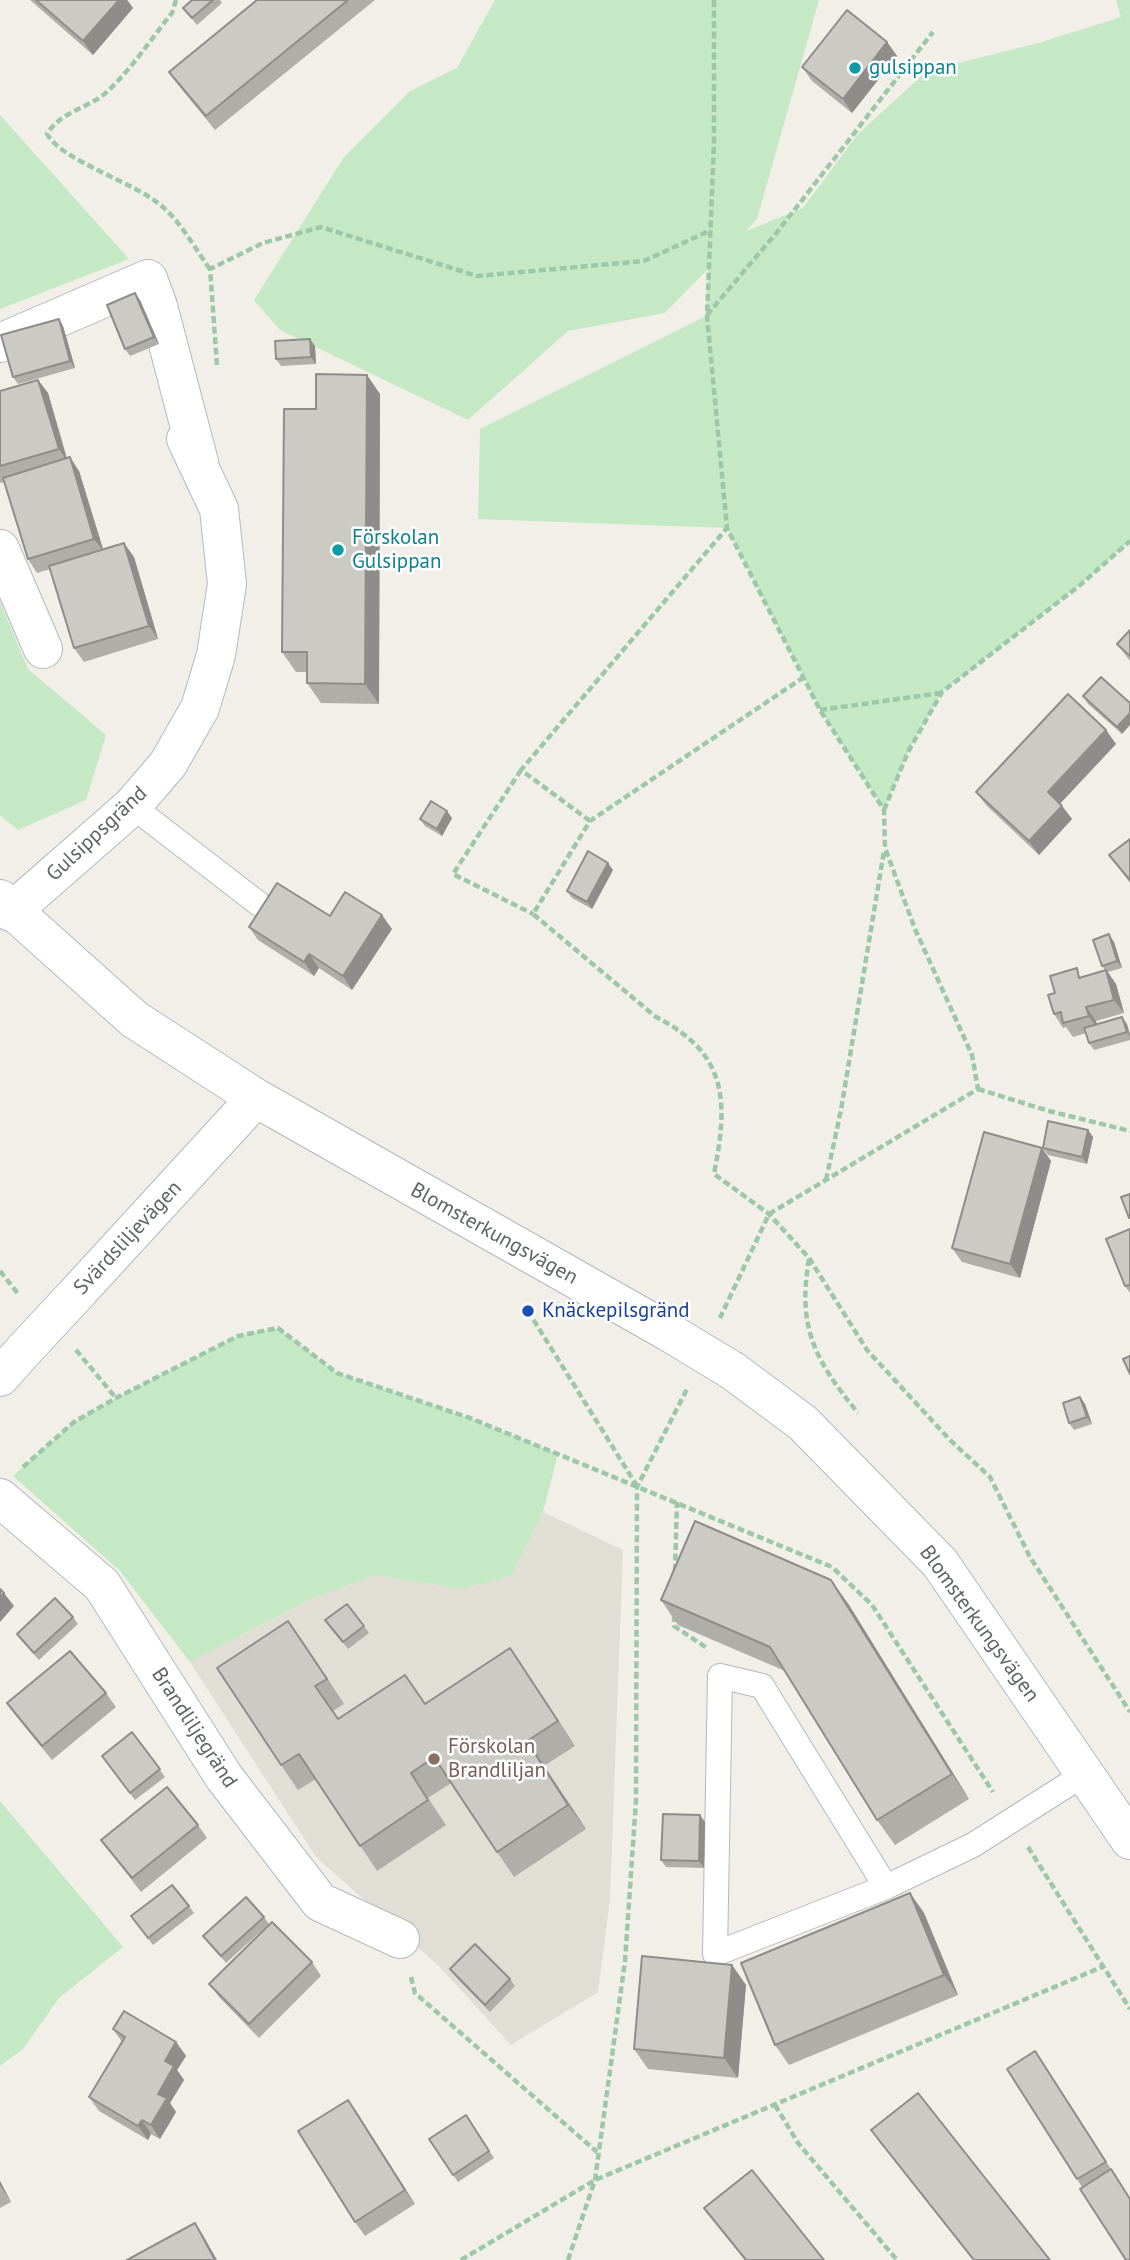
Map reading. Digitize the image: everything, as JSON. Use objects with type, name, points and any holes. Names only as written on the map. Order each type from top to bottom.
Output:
[{"type":"street","name":"Gulsippsgränd","points":[[0,343],[148,279],[158,306],[193,455],[219,509],[227,584],[216,655],[200,708],[168,764],[132,806],[6,906]]},
{"type":"street","points":[[0,549],[43,649]]},
{"type":"street","name":"Blomsterkungsvägen","points":[[6,906],[134,1019],[256,1098],[667,1331],[733,1371],[803,1423],[940,1563],[1130,1840]]},
{"type":"street","name":"Svärdsliljevägen","points":[[13,1363],[256,1098]]},
{"type":"street","name":"Brandliljegränd","points":[[6,1487],[102,1585],[224,1777],[320,1902],[400,1939]]},
{"type":"lane","points":[[132,806],[259,904]]},
{"type":"lane","points":[[886,1887],[762,1686],[720,1676],[715,1954],[886,1887],[974,1844],[1086,1773]]},
{"type":"path","points":[[176,0],[172,13],[109,90],[56,119],[47,134],[53,146],[116,177],[165,208],[210,270],[215,296],[218,374]]},
{"type":"path","points":[[714,0],[707,316],[727,528],[820,710],[884,810]]},
{"type":"path","points":[[707,316],[778,231],[933,33]]},
{"type":"path","points":[[210,270],[263,243],[321,226],[477,276],[645,261],[711,230]]},
{"type":"path","points":[[727,528],[522,770],[453,874],[533,914],[656,1017],[679,1029],[706,1055],[719,1087],[724,1118],[714,1174],[769,1214],[809,1258],[867,1350],[950,1440],[990,1477],[1030,1556],[1130,1712]]},
{"type":"path","points":[[826,1181],[841,1110],[885,849],[884,810],[908,751],[942,692],[1059,602],[1130,541]]},
{"type":"path","points":[[533,914],[590,821],[804,677]]},
{"type":"path","points":[[820,710],[942,692]]},
{"type":"path","points":[[522,770],[590,821]]},
{"type":"path","points":[[885,849],[915,929],[972,1055],[978,1089]]},
{"type":"path","points":[[720,1319],[769,1214],[978,1089],[1049,1111],[1130,1131]]},
{"type":"path","points":[[809,1258],[803,1295],[812,1342],[831,1380],[858,1413]]},
{"type":"path","points":[[528,1311],[637,1487]]},
{"type":"path","points":[[6,1487],[75,1422],[116,1398],[238,1336],[278,1328],[337,1373],[470,1418],[832,1567],[872,1605],[1012,1820],[1130,2009]]},
{"type":"path","points":[[568,2260],[596,2180],[597,2152],[625,1961],[636,1800],[637,1487],[691,1381]]},
{"type":"path","points":[[675,1584],[677,1502]]},
{"type":"path","points":[[674,1612],[674,1626],[728,1662],[735,1679]]},
{"type":"path","points":[[400,1939],[415,1993],[597,2152]]},
{"type":"path","points":[[461,2260],[596,2180],[1103,1967]]},
{"type":"path","points":[[775,2105],[797,2143],[897,2260]]},
{"type":"shaded area","name":"Förskolan Brandliljan","points":[[543,1512],[623,1550],[610,1900],[598,1992],[511,2045],[439,1966],[316,1857],[190,1662],[309,1600],[375,1575],[462,1589],[511,1576]]},
{"type":"green space","points":[[495,0],[819,0],[757,219],[746,231],[803,208],[858,134],[927,71],[1042,42],[1121,17],[1116,0],[1130,0],[1130,541],[1079,586],[942,692],[908,752],[884,810],[820,710],[727,528],[478,519],[480,429],[706,316],[708,269],[665,313],[568,331],[468,420],[280,330],[254,300],[344,157],[410,91],[457,68]]},
{"type":"green space","points":[[0,115],[129,259],[0,309]]},
{"type":"green space","points":[[0,602],[28,669],[106,735],[86,800],[18,830],[0,815]]},
{"type":"green space","points":[[278,1328],[337,1373],[470,1418],[558,1454],[543,1512],[511,1576],[462,1589],[375,1575],[309,1600],[190,1662],[120,1571],[13,1476],[74,1422],[116,1398],[238,1336]]},
{"type":"green space","points":[[0,1801],[123,1947],[59,1998],[23,2049],[0,2066]]},
{"type":"building","points":[[36,0],[119,0],[83,41]]},
{"type":"building","points":[[192,0],[213,0],[192,18],[183,8]]},
{"type":"building","points":[[257,0],[348,0],[206,116],[169,72]]},
{"type":"building","name":"gulsippan","points":[[847,10],[887,42],[843,99],[802,67]]},
{"type":"building","points":[[135,293],[154,337],[125,349],[107,305]]},
{"type":"building","points":[[59,319],[70,361],[13,377],[1,335]]},
{"type":"building","points":[[310,339],[311,357],[276,359],[275,341]]},
{"type":"building","name":"Förskolan Gulsippan","points":[[316,374],[367,375],[365,684],[307,683],[307,652],[282,652],[284,409],[316,409]]},
{"type":"building","points":[[38,380],[59,449],[0,466],[0,391]]},
{"type":"building","points":[[70,457],[94,539],[28,559],[3,478]]},
{"type":"building","points":[[124,543],[149,626],[74,648],[49,566]]},
{"type":"building","points":[[1130,630],[1130,656],[1117,644]]},
{"type":"building","points":[[1101,677],[1130,703],[1130,713],[1117,727],[1083,696]]},
{"type":"building","points":[[1068,694],[1106,730],[1048,792],[1062,806],[1029,841],[976,792]]},
{"type":"building","points":[[431,801],[447,811],[437,829],[420,819]]},
{"type":"building","points":[[1130,839],[1130,880],[1109,855]]},
{"type":"building","points":[[588,851],[608,863],[587,902],[567,891]]},
{"type":"building","points":[[277,883],[330,916],[345,892],[382,915],[343,976],[309,954],[304,962],[249,927]]},
{"type":"building","points":[[1109,934],[1117,961],[1102,966],[1093,940]]},
{"type":"building","points":[[1077,968],[1079,978],[1106,970],[1114,1000],[1086,1007],[1089,1016],[1063,1023],[1061,1012],[1054,1014],[1048,995],[1055,993],[1050,976]]},
{"type":"building","points":[[1122,1017],[1127,1032],[1089,1043],[1084,1028]]},
{"type":"building","points":[[1048,1121],[1088,1130],[1082,1157],[1043,1148]]},
{"type":"building","points":[[984,1132],[1042,1148],[1010,1264],[952,1248]]},
{"type":"building","points":[[1130,1194],[1130,1218],[1129,1218],[1121,1197]]},
{"type":"building","points":[[1130,1229],[1130,1285],[1125,1286],[1106,1239]]},
{"type":"building","points":[[1130,1356],[1130,1374],[1123,1359]]},
{"type":"building","points":[[1080,1397],[1087,1417],[1069,1423],[1063,1403]]},
{"type":"building","points":[[695,1521],[831,1580],[952,1774],[877,1820],[770,1647],[661,1600]]},
{"type":"building","points":[[55,1598],[73,1617],[34,1653],[17,1634]]},
{"type":"building","points":[[347,1604],[364,1626],[343,1642],[325,1620]]},
{"type":"building","points":[[288,1621],[327,1679],[315,1686],[338,1719],[405,1675],[425,1704],[510,1648],[558,1721],[527,1741],[568,1805],[497,1852],[434,1757],[411,1773],[428,1800],[360,1846],[299,1754],[281,1765],[217,1668]]},
{"type":"building","points":[[70,1651],[106,1693],[42,1746],[7,1703]]},
{"type":"building","points":[[132,1732],[160,1769],[130,1793],[102,1756]]},
{"type":"building","points":[[167,1787],[198,1825],[132,1878],[101,1840]]},
{"type":"building","points":[[663,1814],[700,1815],[699,1861],[661,1860]]},
{"type":"building","points":[[172,1885],[189,1906],[148,1938],[131,1916]]},
{"type":"building","points":[[910,1893],[944,1975],[775,2045],[741,1963]]},
{"type":"building","points":[[246,1897],[264,1917],[221,1956],[203,1936]]},
{"type":"building","points":[[272,1922],[312,1962],[249,2024],[209,1984]]},
{"type":"building","points":[[475,1944],[510,1979],[485,2005],[450,1969]]},
{"type":"building","points":[[642,1956],[732,1965],[724,2058],[634,2049]]},
{"type":"building","points":[[124,2011],[176,2042],[165,2061],[174,2066],[158,2094],[167,2098],[151,2125],[142,2120],[138,2126],[89,2097],[125,2037],[113,2029]]},
{"type":"building","points":[[1035,2051],[1106,2162],[1077,2179],[1007,2069]]},
{"type":"building","points":[[918,2093],[1050,2260],[974,2260],[871,2130]]},
{"type":"building","points":[[348,2100],[405,2190],[355,2222],[298,2131]]},
{"type":"building","points":[[466,2115],[489,2151],[453,2175],[429,2139]]},
{"type":"building","points":[[1111,2169],[1130,2199],[1130,2260],[1126,2260],[1080,2189]]},
{"type":"building","points":[[752,2170],[824,2260],[746,2260],[704,2208]]},
{"type":"building","points":[[195,2223],[215,2260],[127,2260]]},
{"type":"place","name":"gulsippan","points":[[855,68]]},
{"type":"place","name":"Förskolan Gulsippan","points":[[338,550]]},
{"type":"place","name":"Knäckepilsgränd","points":[[528,1311]]},
{"type":"place","name":"Förskolan Brandliljan","points":[[434,1759]]}]
